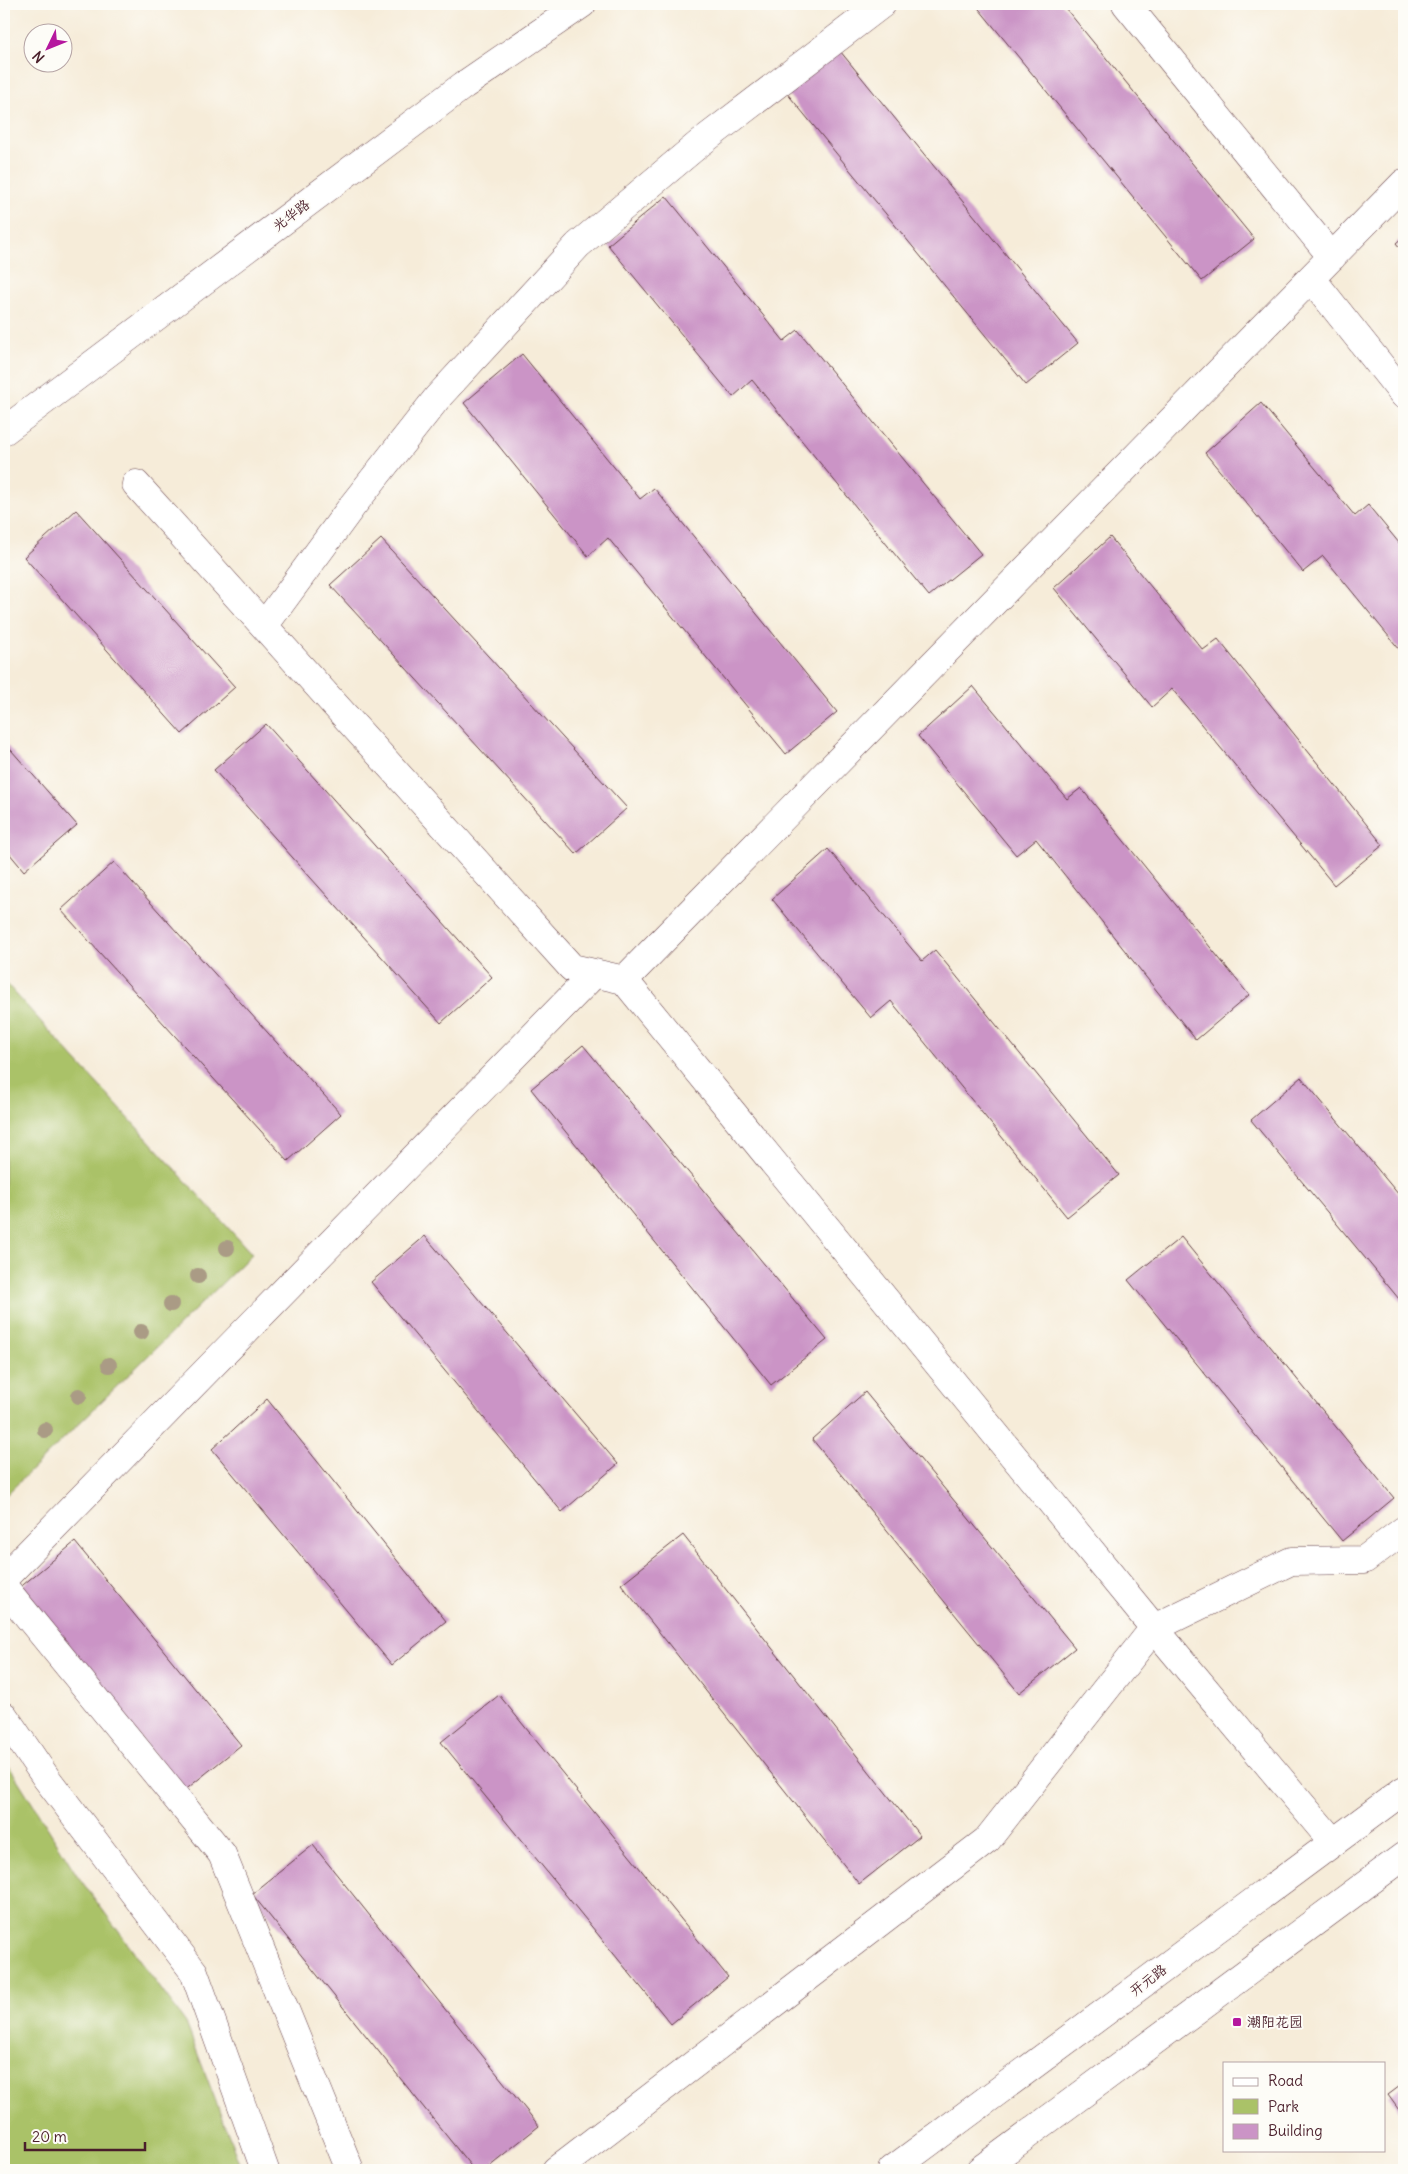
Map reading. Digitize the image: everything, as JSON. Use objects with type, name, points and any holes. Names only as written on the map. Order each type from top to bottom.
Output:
[{"type":"street","name":"光华路","points":[[4,431],[464,85],[582,4]]},
{"type":"street","points":[[264,626],[353,505],[438,397],[578,245],[700,143],[882,4]]},
{"type":"street","points":[[1126,4],[1332,257]]},
{"type":"street","points":[[624,980],[1404,183]]},
{"type":"street","points":[[1311,278],[1404,395]]},
{"type":"street","points":[[136,484],[572,968],[624,980],[1154,1628],[1332,1842]]},
{"type":"street","points":[[4,1578],[595,973]]},
{"type":"street","points":[[556,2170],[987,1840],[1154,1628],[1291,1561],[1364,1560],[1404,1530]]},
{"type":"street","points":[[4,1587],[222,1854],[350,2170]]},
{"type":"street","points":[[4,1716],[46,1779],[194,1972],[265,2170]]},
{"type":"street","name":"开元路","points":[[892,2170],[1404,1790]]},
{"type":"street","points":[[980,2170],[1404,1856]]},
{"type":"green space","points":[[4,981],[252,1254],[4,1497]]},
{"type":"green space","points":[[4,1758],[77,1875],[186,2023],[242,2170],[4,2170]]},
{"type":"building","points":[[975,4],[1062,4],[1254,239],[1202,281]]},
{"type":"building","points":[[840,51],[1078,343],[1026,385],[786,92]]},
{"type":"building","points":[[666,196],[784,341],[798,330],[981,554],[929,596],[752,380],[733,397],[608,245]]},
{"type":"building","points":[[1404,236],[1404,253],[1396,243]]},
{"type":"building","points":[[522,354],[640,499],[654,488],[837,712],[786,754],[608,538],[588,556],[464,403]]},
{"type":"building","points":[[1261,403],[1355,516],[1368,505],[1404,549],[1404,655],[1323,556],[1303,572],[1205,453]]},
{"type":"building","points":[[76,510],[235,687],[182,734],[24,557]]},
{"type":"building","points":[[1110,537],[1203,650],[1218,639],[1383,845],[1334,885],[1172,689],[1152,707],[1054,588]]},
{"type":"building","points":[[381,539],[627,808],[576,854],[330,585]]},
{"type":"building","points":[[973,686],[1067,799],[1081,788],[1249,995],[1196,1040],[1036,839],[1016,855],[918,736]]},
{"type":"building","points":[[266,724],[492,977],[441,1023],[214,770]]},
{"type":"building","points":[[4,742],[77,825],[24,871],[4,847]]},
{"type":"building","points":[[828,849],[922,961],[935,950],[1119,1175],[1067,1217],[891,1001],[871,1018],[772,899]]},
{"type":"building","points":[[114,862],[341,1114],[288,1161],[61,910]]},
{"type":"building","points":[[583,1045],[827,1340],[771,1385],[531,1089]]},
{"type":"building","points":[[1301,1077],[1404,1201],[1404,1305],[1251,1120]]},
{"type":"building","points":[[425,1236],[618,1464],[562,1512],[371,1282]]},
{"type":"building","points":[[1181,1237],[1394,1498],[1342,1541],[1128,1280]]},
{"type":"building","points":[[865,1392],[1075,1648],[1019,1693],[812,1439]]},
{"type":"building","points":[[267,1399],[446,1621],[392,1665],[212,1449]]},
{"type":"building","points":[[683,1535],[920,1836],[859,1884],[621,1584]]},
{"type":"building","points":[[75,1542],[241,1745],[184,1791],[18,1589]]},
{"type":"building","points":[[499,1695],[728,1977],[671,2024],[441,1742]]},
{"type":"building","points":[[313,1845],[539,2126],[484,2170],[474,2170],[252,1894]]},
{"type":"building","points":[[1404,2083],[1404,2117],[1388,2095]]},
{"type":"place","name":"潮阳花园","points":[[1237,2022]]}]
